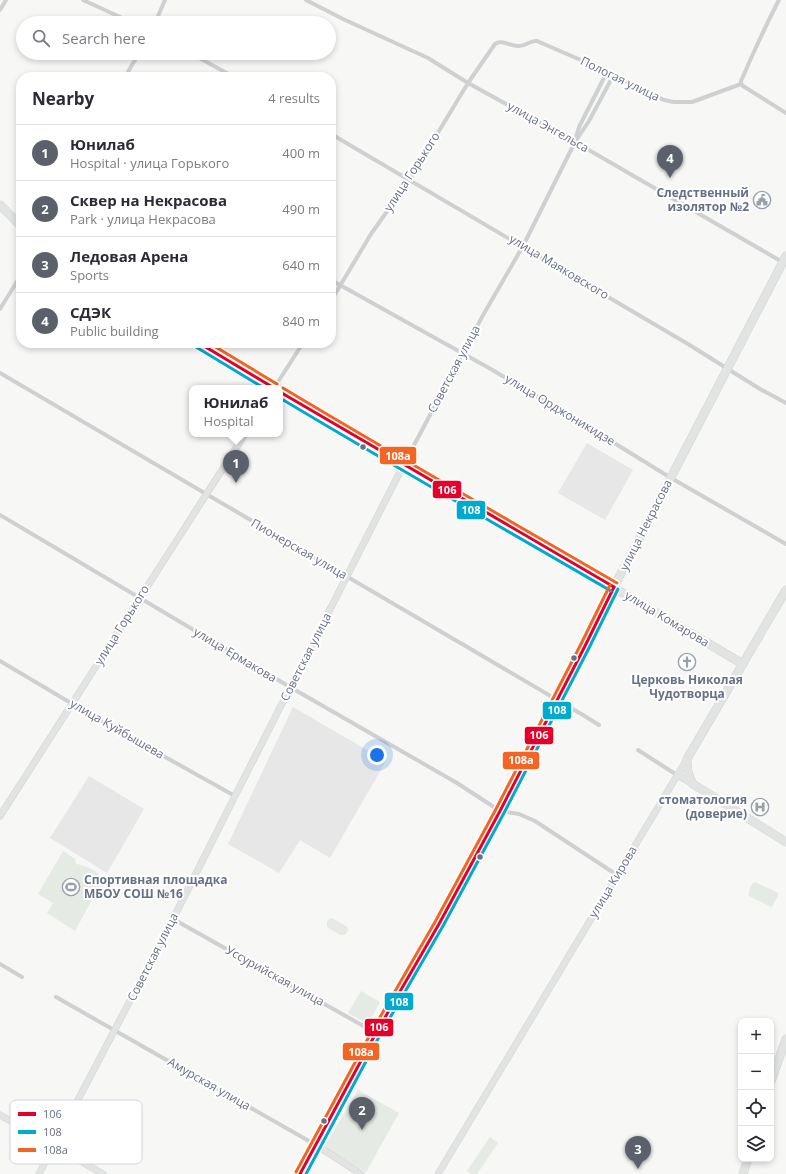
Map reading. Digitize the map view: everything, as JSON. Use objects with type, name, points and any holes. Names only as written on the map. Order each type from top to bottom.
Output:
[{"type":"highway","points":[[0,205],[16,221]]},
{"type":"highway","name":"улица Некрасова","points":[[614,587],[727,368],[785,261]]},
{"type":"highway","points":[[207,348],[269,385]]},
{"type":"highway","name":"улица Комарова","points":[[283,394],[743,664]]},
{"type":"highway","name":"улица Кирова","points":[[687,759],[786,590]]},
{"type":"highway","points":[[687,759],[688,775],[693,784],[786,842]]},
{"type":"highway","points":[[774,1073],[786,1039]]},
{"type":"highway","points":[[743,1174],[747,1162]]},
{"type":"main road","name":"улица Горького","points":[[1,813],[73,704],[139,598],[243,437]]},
{"type":"main road","name":"Советская улица","points":[[78,1100],[173,919],[404,464]]},
{"type":"main road","name":"улица Некрасова","points":[[300,1174],[376,1033],[439,924],[500,811],[614,587]]},
{"type":"main road","name":"улица Кирова","points":[[438,1174],[687,759]]},
{"type":"main road","points":[[678,775],[693,784]]},
{"type":"main road","points":[[0,1115],[10,1121]]},
{"type":"main road","name":"Амурская улица","points":[[316,1145],[361,1174]]},
{"type":"main road","name":"Советская улица","points":[[39,1174],[44,1164]]},
{"type":"main road","points":[[86,1164],[103,1174]]},
{"type":"street","points":[[0,10],[6,0]]},
{"type":"street","points":[[83,0],[118,16]]},
{"type":"street","points":[[158,16],[165,0]]},
{"type":"street","name":"улица Энгельса","points":[[306,0],[343,19],[428,58],[468,83],[785,261]]},
{"type":"street","points":[[780,0],[769,19],[741,84],[786,113]]},
{"type":"street","name":"Пологая улица","points":[[495,44],[502,42],[518,46],[531,41],[537,41],[607,72],[664,100],[674,102],[692,102],[741,84]]},
{"type":"street","name":"улица Горького","points":[[336,294],[372,234],[410,179],[468,83],[495,44]]},
{"type":"street","points":[[129,72],[135,60]]},
{"type":"street","points":[[203,60],[225,72]]},
{"type":"street","name":"Советская улица","points":[[575,142],[579,127],[607,72]]},
{"type":"street","name":"Советская улица","points":[[404,464],[482,317],[523,246],[575,142],[613,76]]},
{"type":"street","name":"улица Маяковского","points":[[336,137],[410,179],[786,403]]},
{"type":"street","points":[[0,309],[16,282]]},
{"type":"street","name":"улица Орджоникидзе","points":[[336,283],[463,353],[671,478],[786,544]]},
{"type":"street","points":[[276,385],[300,348]]},
{"type":"street","name":"Пионерская улица","points":[[0,373],[599,725]]},
{"type":"street","name":"улица Ермакова","points":[[0,515],[290,687],[457,783],[500,811],[519,814],[535,821],[617,875]]},
{"type":"street","name":"улица Куйбышева","points":[[0,661],[235,796]]},
{"type":"street","points":[[638,750],[678,775]]},
{"type":"street","name":"Уссурийская улица","points":[[173,919],[376,1033]]},
{"type":"street","points":[[0,964],[22,977]]},
{"type":"street","name":"Амурская улица","points":[[56,997],[316,1145]]},
{"type":"shaded area","points":[[587,443],[633,470],[605,520],[558,493]]},
{"type":"shaded area","points":[[293,707],[386,761],[330,858],[300,840],[279,873],[228,844]]},
{"type":"shaded area","points":[[89,776],[144,809],[107,873],[50,838]]},
{"type":"shaded area","name":"Спортивная площадка МБОУ СОШ №16","points":[[63,851],[75,859],[76,864],[91,869],[98,873],[103,879],[75,931],[47,913],[53,903],[38,894]]},
{"type":"shaded area","points":[[755,882],[778,893],[772,907],[749,896],[750,888]]},
{"type":"shaded area","points":[[330,918],[347,927],[348,930],[345,935],[340,935],[327,927],[327,922]]},
{"type":"shaded area","points":[[361,991],[380,1002],[368,1024],[348,1013]]},
{"type":"shaded area","points":[[358,1090],[399,1113],[366,1172],[324,1147]]},
{"type":"shaded area","points":[[490,1137],[498,1143],[477,1174],[472,1174],[467,1171]]},
{"type":"transit line","name":"108","points":[[198,348],[259,385]]},
{"type":"transit line","name":"106","points":[[207,348],[269,385]]},
{"type":"transit line","name":"108а","points":[[217,348],[277,384]]},
{"type":"transit line","name":"108а","points":[[283,388],[407,462],[617,583]]},
{"type":"transit line","name":"106","points":[[283,394],[614,587]]},
{"type":"transit line","name":"108","points":[[283,400],[611,591]]},
{"type":"transit line","name":"108а","points":[[296,1172],[372,1031],[435,922],[496,809],[610,585]]},
{"type":"transit line","name":"106","points":[[300,1174],[376,1033],[439,924],[500,811],[614,587]]},
{"type":"transit line","name":"108","points":[[306,1174],[380,1035],[443,926],[504,813],[618,589]]},
{"type":"place","name":"СДЭК","points":[[670,178]]},
{"type":"place","name":"Следственный изолятор №2","points":[[762,200]]},
{"type":"place","name":"Юнилаб","points":[[236,483]]},
{"type":"place","name":"Церковь Николая Чудотворца","points":[[687,662]]},
{"type":"place","name":"стоматология (доверие)","points":[[760,807]]},
{"type":"place","name":"Спортивная площадка МБОУ СОШ №16","points":[[71,887]]},
{"type":"place","name":"Сквер на Некрасова","points":[[362,1130]]},
{"type":"place","name":"Ледовая Арена","points":[[638,1169]]}]
